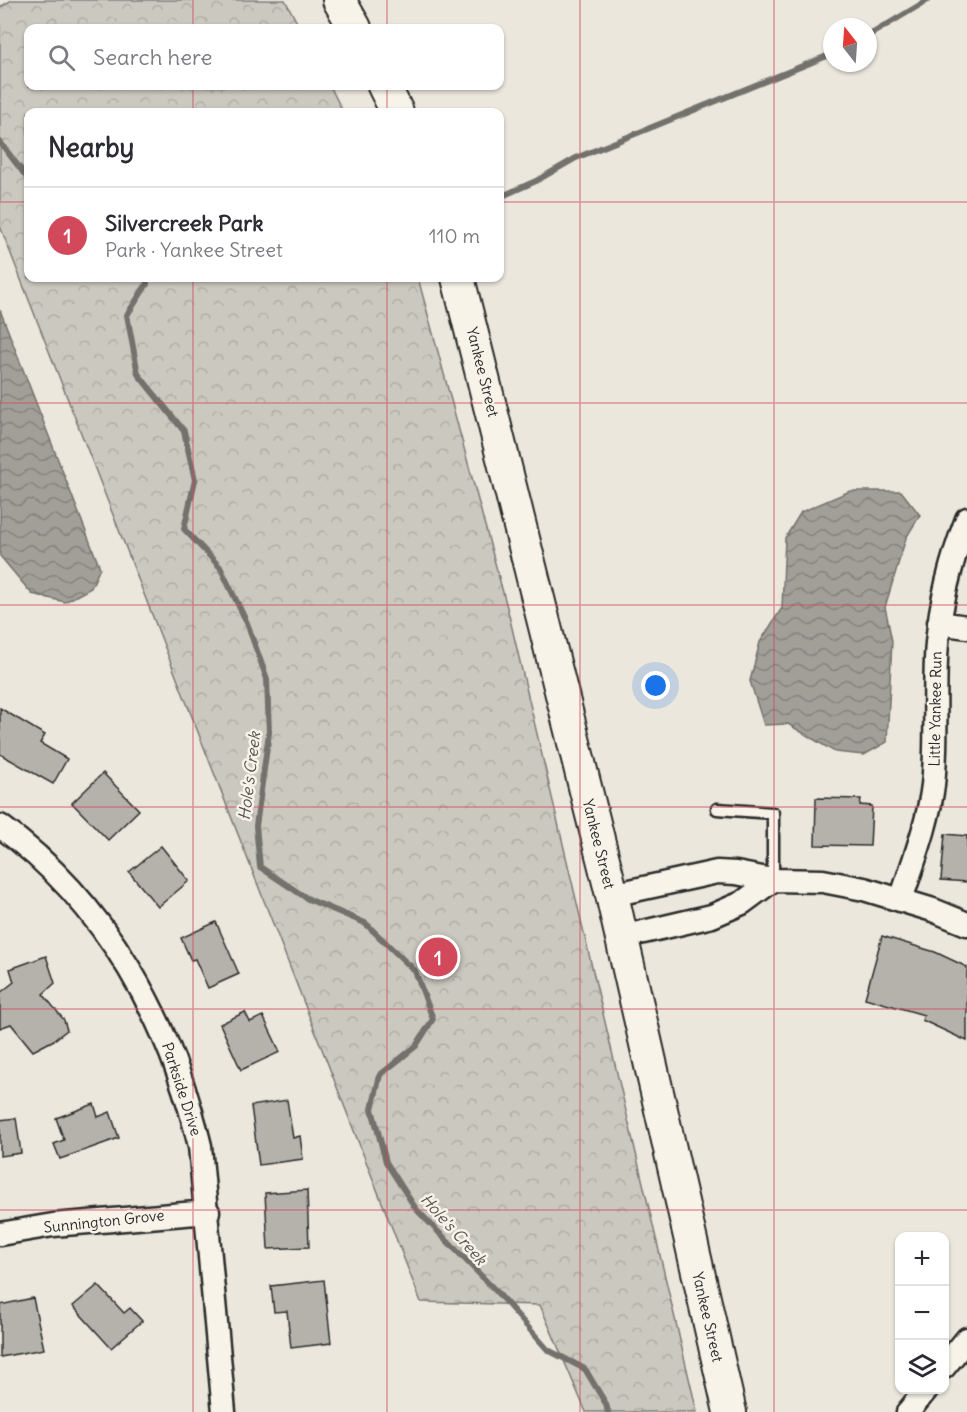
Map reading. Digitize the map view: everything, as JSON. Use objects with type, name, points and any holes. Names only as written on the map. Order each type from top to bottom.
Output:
[{"type":"street","points":[[339,0],[353,24]]},
{"type":"street","points":[[386,90],[395,108]]},
{"type":"street","name":"Yankee Street","points":[[459,282],[612,895],[730,1412]]},
{"type":"street","name":"Little Yankee Run","points":[[901,900],[928,817],[933,787],[939,623],[954,555],[967,519]]},
{"type":"street","points":[[939,623],[967,627]]},
{"type":"street","name":"Parkside Drive","points":[[0,826],[40,858],[82,903],[140,984],[160,1023],[190,1106],[200,1146],[208,1212],[224,1412]]},
{"type":"street","points":[[612,895],[717,872],[773,880],[823,881],[864,889],[967,924]]},
{"type":"street","points":[[622,938],[712,916],[742,903],[773,880]]},
{"type":"street","name":"Sunnington Grove","points":[[0,1234],[53,1225],[208,1212]]},
{"type":"street","points":[[949,1361],[967,1339]]},
{"type":"street","points":[[908,1412],[922,1394]]},
{"type":"lane","points":[[717,809],[773,813],[773,880]]},
{"type":"green space","points":[[12,0],[285,0],[298,24],[24,24],[24,90],[332,90],[341,108],[24,108],[24,282],[419,282],[508,611],[697,1412],[586,1412],[540,1305],[421,1302],[0,226],[0,7]]},
{"type":"water","points":[[0,310],[100,568],[91,588],[65,602],[32,594],[0,556]]},
{"type":"water","points":[[850,491],[901,491],[920,515],[906,538],[885,607],[892,641],[887,742],[864,755],[835,752],[788,724],[764,725],[750,681],[760,642],[782,608],[785,538],[801,512]]},
{"type":"building","points":[[0,708],[45,735],[40,743],[67,759],[53,784],[0,754]]},
{"type":"building","points":[[103,773],[139,810],[108,840],[72,803]]},
{"type":"building","points":[[816,798],[861,799],[860,805],[872,806],[870,846],[815,845]]},
{"type":"building","points":[[945,834],[967,836],[967,882],[941,880]]},
{"type":"building","points":[[161,846],[189,881],[158,907],[129,872]]},
{"type":"building","points":[[216,922],[239,974],[208,988],[195,959],[191,960],[181,938]]},
{"type":"building","points":[[882,936],[935,952],[967,967],[967,1041],[922,1020],[924,1015],[865,998]]},
{"type":"building","points":[[46,956],[55,983],[43,994],[64,1020],[67,1030],[33,1051],[11,1024],[0,1028],[0,993],[14,982],[10,969]]},
{"type":"building","points":[[245,1012],[250,1022],[263,1016],[280,1052],[241,1070],[220,1024]]},
{"type":"building","points":[[287,1100],[293,1138],[300,1136],[303,1159],[259,1165],[251,1106]]},
{"type":"building","points":[[94,1104],[98,1117],[110,1112],[119,1138],[60,1159],[54,1144],[64,1140],[56,1118]]},
{"type":"building","points":[[16,1118],[21,1153],[0,1156],[0,1120]]},
{"type":"building","points":[[307,1190],[309,1247],[268,1249],[265,1193]]},
{"type":"building","points":[[324,1280],[331,1343],[291,1348],[287,1311],[274,1312],[271,1286]]},
{"type":"building","points":[[98,1285],[124,1313],[130,1308],[142,1321],[111,1348],[73,1306]]},
{"type":"building","points":[[33,1298],[44,1349],[0,1357],[0,1305]]},
{"type":"waterway","points":[[877,31],[928,0]]},
{"type":"waterway","points":[[504,195],[536,181],[576,158],[823,58]]},
{"type":"waterway","name":"Hole's Creek","points":[[0,142],[24,174]]},
{"type":"waterway","name":"Hole's Creek","points":[[147,282],[127,315],[138,374],[184,431],[195,480],[184,529],[220,567],[247,623],[267,679],[269,733],[256,826],[260,867],[308,899],[365,923],[415,971],[433,1019],[416,1046],[380,1075],[372,1109],[386,1162],[416,1209],[495,1290],[548,1350],[585,1369],[606,1404],[608,1412]]},
{"type":"place","name":"Silvercreek Park","points":[[438,957]]}]
